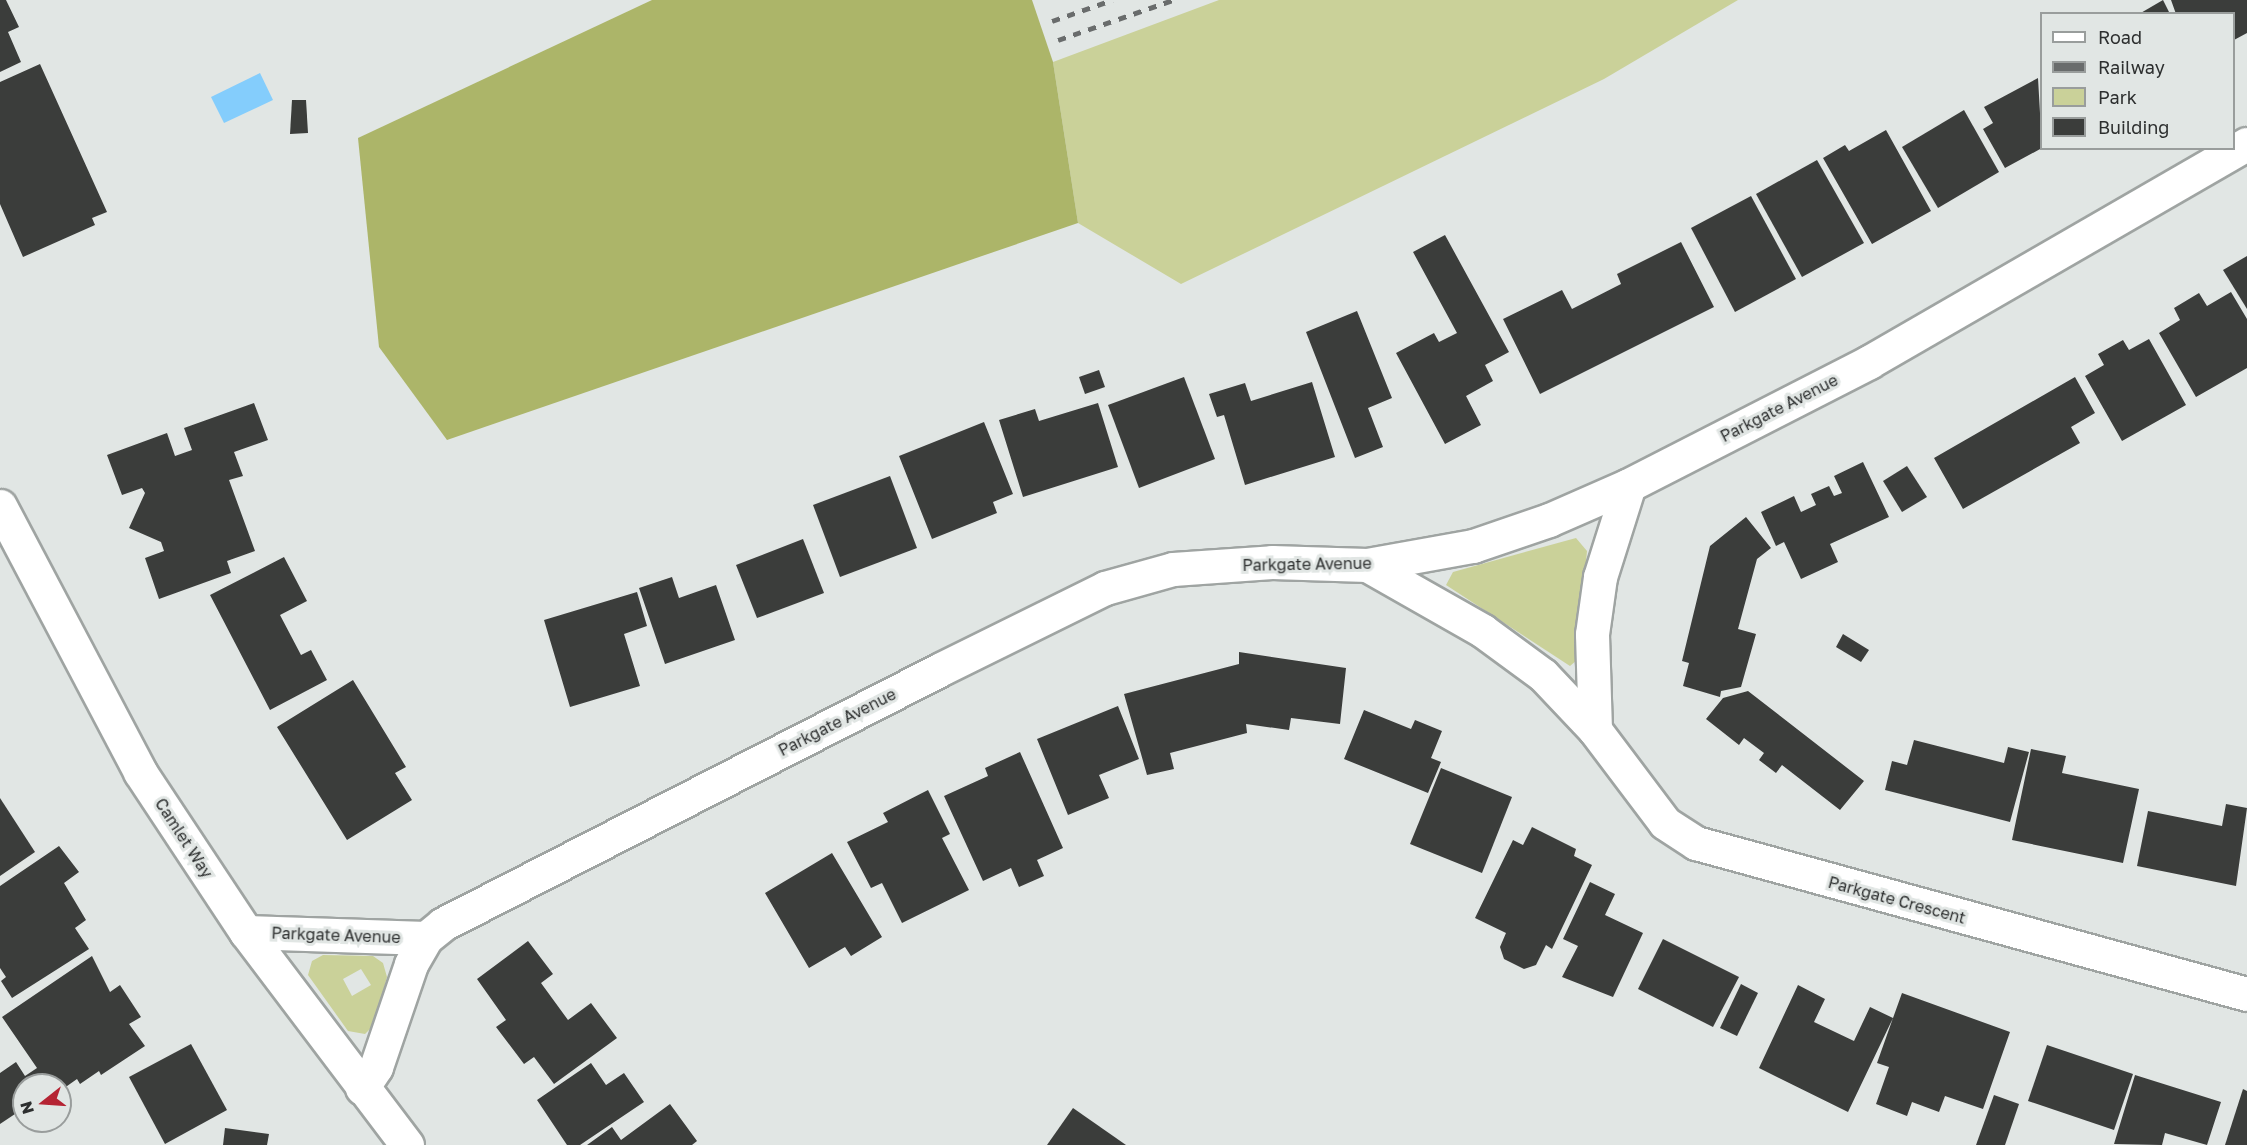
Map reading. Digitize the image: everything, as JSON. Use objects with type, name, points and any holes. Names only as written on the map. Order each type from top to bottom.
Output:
[{"type":"street","name":"Parkgate Avenue","points":[[246,932],[426,938],[475,907],[1105,588],[1173,569],[1272,562],[1367,564],[1473,546],[1629,485],[1869,362],[2247,144]]},
{"type":"street","points":[[1595,730],[1592,634],[1600,577],[1629,485]]},
{"type":"street","name":"Camlet Way","points":[[0,506],[140,772],[246,932],[407,1145]]},
{"type":"street","name":"Parkgate Crescent","points":[[1367,564],[1484,631],[1543,675],[1595,730],[1665,823],[1696,843],[2247,994]]},
{"type":"street","name":"Parkgate Avenue","points":[[362,1088],[376,1067],[426,938]]},
{"type":"green space","points":[[652,0],[1032,0],[1053,62],[1078,223],[447,440],[379,347],[358,138]]},
{"type":"green space","points":[[1219,0],[1738,0],[1604,79],[1181,284],[1078,223],[1053,62]]},
{"type":"green space","points":[[1576,538],[1587,551],[1577,660],[1570,666],[1446,585],[1453,572]]},
{"type":"green space","points":[[323,955],[373,956],[383,963],[387,977],[374,1025],[365,1034],[348,1031],[308,975],[312,961]],"holes":[[[361,969],[371,985],[352,996],[343,979]]]},
{"type":"water","points":[[260,73],[273,100],[224,123],[211,97]]},
{"type":"building","points":[[0,0],[6,0],[19,27],[8,32],[21,62],[0,72]]},
{"type":"building","points":[[2163,0],[2169,12],[2142,12]]},
{"type":"building","points":[[2171,0],[2247,0],[2247,33],[2235,39],[2235,12],[2175,12]]},
{"type":"building","points":[[40,64],[107,212],[92,218],[95,225],[23,257],[0,204],[0,82]]},
{"type":"building","points":[[2038,78],[2040,149],[2005,168],[1983,129],[1993,123],[1984,107]]},
{"type":"building","points":[[292,100],[306,100],[308,133],[290,134]]},
{"type":"building","points":[[1964,110],[1999,172],[1938,208],[1902,147]]},
{"type":"building","points":[[1886,130],[1931,211],[1872,244],[1823,158],[1845,145],[1849,151]]},
{"type":"building","points":[[1817,160],[1864,243],[1802,277],[1756,194]]},
{"type":"building","points":[[1751,196],[1796,279],[1735,312],[1691,228]]},
{"type":"building","points":[[1445,235],[1509,352],[1485,365],[1493,381],[1466,396],[1481,425],[1445,444],[1396,353],[1434,333],[1439,342],[1457,333],[1413,252]]},
{"type":"building","points":[[1681,242],[1714,307],[1540,394],[1503,319],[1562,290],[1572,309],[1621,284],[1617,274]]},
{"type":"building","points":[[2247,256],[2247,309],[2223,270]]},
{"type":"building","points":[[2231,292],[2247,319],[2247,368],[2196,397],[2159,333],[2180,320],[2174,308],[2199,293],[2207,306]]},
{"type":"building","points":[[1357,311],[1392,398],[1368,408],[1383,447],[1355,458],[1306,332]]},
{"type":"building","points":[[2149,339],[2186,405],[2122,441],[2085,376],[2104,365],[2098,354],[2123,340],[2129,350]]},
{"type":"building","points":[[1099,370],[1105,387],[1085,394],[1079,377]]},
{"type":"building","points":[[1184,377],[1215,459],[1139,488],[1108,405]]},
{"type":"building","points":[[2075,377],[2095,413],[2071,427],[2080,443],[1963,509],[1934,458]]},
{"type":"building","points":[[1312,382],[1335,457],[1245,485],[1224,415],[1217,417],[1209,394],[1245,383],[1251,401]]},
{"type":"building","points":[[254,403],[268,440],[234,452],[243,476],[229,480],[255,551],[227,561],[231,573],[159,599],[145,558],[164,551],[161,542],[129,528],[145,493],[142,488],[122,495],[107,455],[167,433],[175,456],[192,450],[184,428]]},
{"type":"building","points":[[1098,403],[1118,467],[1023,497],[999,420],[1035,409],[1039,421]]},
{"type":"building","points":[[984,422],[1013,494],[993,502],[997,513],[932,539],[899,456]]},
{"type":"building","points":[[1863,462],[1889,517],[1830,544],[1838,562],[1801,579],[1784,542],[1776,546],[1761,512],[1794,496],[1801,512],[1816,505],[1811,494],[1829,486],[1834,496],[1842,493],[1834,476]]},
{"type":"building","points":[[1907,466],[1927,497],[1902,512],[1883,481]]},
{"type":"building","points":[[890,476],[917,548],[840,577],[813,505]]},
{"type":"building","points":[[1746,517],[1771,548],[1757,559],[1738,629],[1756,634],[1741,687],[1721,691],[1720,697],[1683,686],[1689,663],[1682,661],[1710,546]]},
{"type":"building","points":[[803,539],[824,593],[757,618],[736,565]]},
{"type":"building","points":[[284,557],[307,601],[280,615],[301,655],[311,650],[327,680],[270,710],[210,595]]},
{"type":"building","points":[[672,577],[679,598],[716,585],[735,640],[665,664],[639,588]]},
{"type":"building","points":[[637,592],[647,626],[624,634],[640,686],[570,707],[544,620]]},
{"type":"building","points":[[1843,634],[1869,650],[1861,662],[1836,647]]},
{"type":"building","points":[[1239,652],[1346,668],[1340,724],[1291,718],[1289,730],[1246,724],[1247,733],[1170,753],[1174,769],[1147,775],[1124,694],[1239,664]]},
{"type":"building","points":[[353,680],[406,767],[395,773],[412,800],[347,840],[277,727]]},
{"type":"building","points":[[1748,691],[1864,781],[1840,810],[1782,765],[1776,773],[1759,760],[1764,753],[1744,738],[1739,745],[1706,719],[1723,698]]},
{"type":"building","points":[[1118,706],[1139,759],[1099,775],[1109,798],[1068,815],[1037,739]]},
{"type":"building","points":[[1364,710],[1411,729],[1415,720],[1442,731],[1431,758],[1441,762],[1428,793],[1344,759]]},
{"type":"building","points":[[1914,740],[2004,763],[2008,747],[2029,752],[2010,822],[1885,790],[1892,761],[1907,765]]},
{"type":"building","points":[[2031,749],[2066,756],[2062,773],[2139,789],[2123,863],[2012,840]]},
{"type":"building","points":[[1020,752],[1063,848],[1037,860],[1044,876],[1019,887],[1011,868],[983,881],[944,796],[988,776],[985,768]]},
{"type":"building","points":[[1441,768],[1512,797],[1482,873],[1410,844]]},
{"type":"building","points":[[928,790],[950,834],[942,838],[969,890],[902,923],[882,883],[871,888],[847,842],[888,822],[883,813]]},
{"type":"building","points":[[0,798],[35,852],[0,876]]},
{"type":"building","points":[[2226,804],[2247,808],[2236,886],[2137,866],[2148,811],[2222,826]]},
{"type":"building","points":[[1532,827],[1576,849],[1574,856],[1592,865],[1552,949],[1546,945],[1536,965],[1524,969],[1504,959],[1500,947],[1506,933],[1475,918],[1513,840],[1523,845]]},
{"type":"building","points":[[59,846],[79,872],[64,883],[86,920],[75,928],[89,949],[12,998],[1,981],[6,977],[0,968],[0,886]]},
{"type":"building","points":[[832,853],[882,937],[851,956],[845,947],[809,968],[765,893]]},
{"type":"building","points":[[1590,882],[1615,894],[1605,915],[1643,933],[1613,997],[1562,977],[1578,946],[1563,939]]},
{"type":"building","points":[[1663,939],[1739,977],[1713,1027],[1638,989]]},
{"type":"building","points":[[528,941],[553,974],[541,983],[568,1020],[591,1003],[617,1038],[554,1084],[534,1057],[524,1064],[496,1027],[506,1020],[477,979]]},
{"type":"building","points":[[92,956],[110,992],[120,985],[141,1017],[129,1024],[145,1046],[101,1075],[99,1071],[80,1084],[77,1079],[72,1083],[72,1073],[30,1073],[37,1068],[2,1017]]},
{"type":"building","points":[[1741,984],[1758,993],[1737,1036],[1720,1028]]},
{"type":"building","points":[[1798,985],[1825,999],[1814,1022],[1854,1041],[1870,1007],[1893,1018],[1848,1112],[1759,1068]]},
{"type":"building","points":[[1902,993],[2010,1032],[1983,1109],[1945,1096],[1939,1112],[1912,1102],[1907,1116],[1876,1104],[1889,1067],[1877,1063]]},
{"type":"building","points":[[191,1044],[227,1110],[165,1144],[129,1077]]},
{"type":"building","points":[[2047,1045],[2133,1074],[2114,1130],[2028,1101]]},
{"type":"building","points":[[16,1062],[23,1073],[12,1073],[12,1116],[0,1124],[0,1073]]},
{"type":"building","points":[[591,1063],[606,1085],[624,1073],[644,1102],[580,1145],[567,1145],[537,1100]]},
{"type":"building","points":[[2135,1075],[2221,1102],[2207,1145],[2165,1133],[2162,1145],[2114,1144]]},
{"type":"building","points":[[2243,1089],[2247,1091],[2247,1145],[2225,1145]]},
{"type":"building","points":[[1994,1095],[2019,1104],[2005,1145],[1976,1145]]},
{"type":"building","points":[[670,1104],[697,1141],[692,1145],[587,1145],[612,1127],[621,1140]]},
{"type":"building","points":[[1073,1108],[1126,1145],[1047,1145]]},
{"type":"building","points":[[225,1128],[269,1134],[267,1145],[223,1145]]},
{"type":"railway","points":[[1052,21],[1112,0]]},
{"type":"railway","points":[[1058,40],[1173,0]]}]
